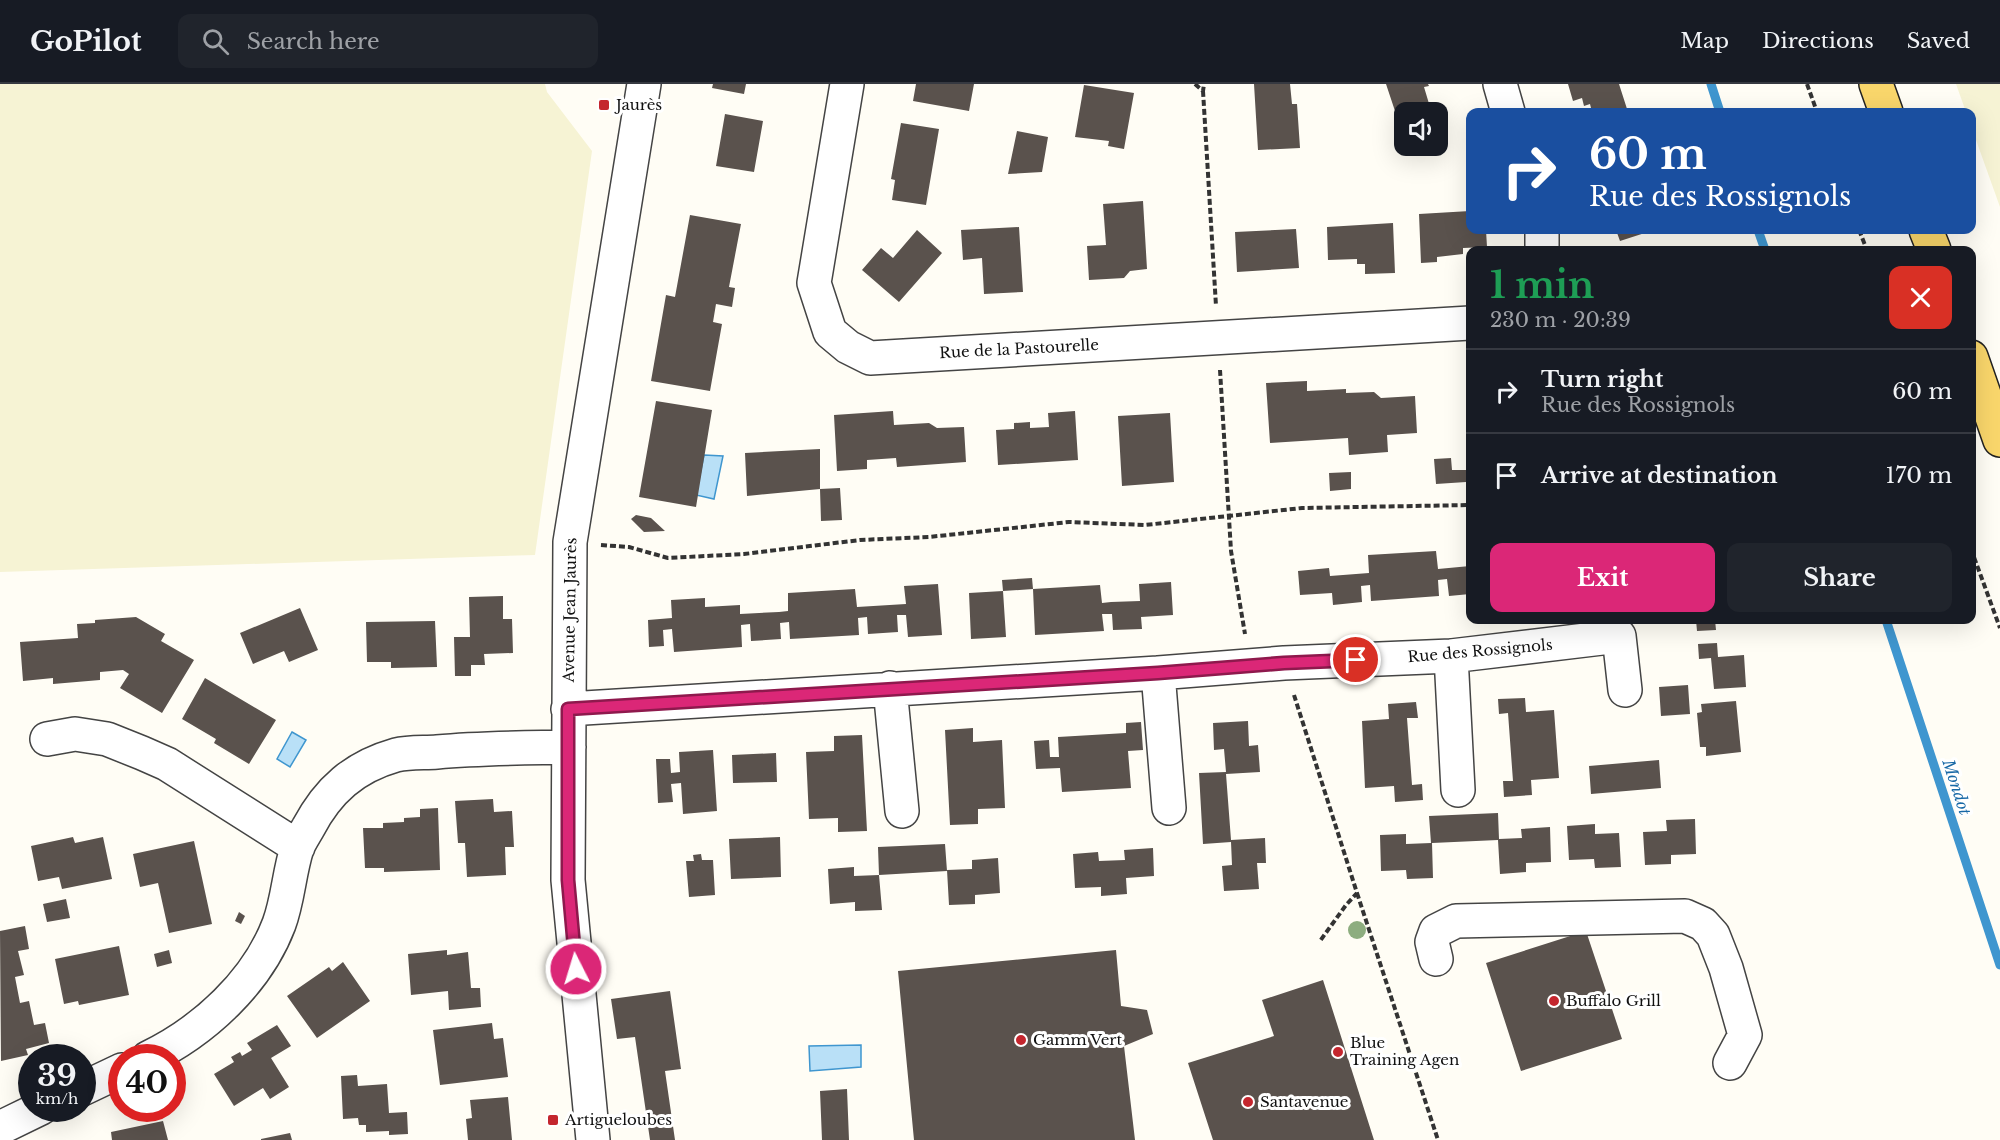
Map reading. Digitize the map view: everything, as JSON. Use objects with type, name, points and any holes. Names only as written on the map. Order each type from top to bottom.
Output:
[{"type":"main road","points":[[1876,84],[1885,108]]},
{"type":"main road","points":[[1976,371],[2000,440]]},
{"type":"street","name":"Avenue Jean Jaurès","points":[[592,1140],[568,880],[570,542],[644,84]]},
{"type":"street","name":"Rue de la Pastourelle","points":[[847,84],[814,283],[830,332],[848,347],[870,358],[1466,323]]},
{"type":"street","points":[[1500,84],[1507,108]]},
{"type":"street","name":"Rue des Rossignols","points":[[568,709],[1158,673],[1284,663],[1451,656],[1618,636],[1626,690]]},
{"type":"street","points":[[1451,656],[1458,790]]},
{"type":"street","points":[[1158,673],[1169,808]]},
{"type":"street","points":[[890,688],[902,811]]},
{"type":"street","points":[[47,739],[75,734],[107,739],[142,753],[167,764],[298,847]]},
{"type":"street","points":[[174,1044],[202,1023],[245,984],[265,954],[280,923],[298,847],[314,816],[331,791],[356,771],[398,755],[472,749],[569,747]]},
{"type":"street","points":[[1436,959],[1432,942],[1436,932],[1456,921],[1685,916],[1703,924],[1713,935],[1726,968],[1745,1035],[1730,1064]]},
{"type":"street","points":[[4,1126],[18,1119]]},
{"type":"path","points":[[1195,84],[1203,91]]},
{"type":"path","points":[[1204,84],[1231,551],[1251,666]]},
{"type":"path","points":[[1807,84],[1816,108]]},
{"type":"path","points":[[570,542],[629,547],[668,558],[744,554],[850,541],[929,537],[1069,522],[1145,525],[1302,507],[1466,505]]},
{"type":"path","points":[[1976,563],[2000,628]]},
{"type":"path","points":[[1284,663],[1438,1140]]},
{"type":"path","points":[[1320,941],[1357,893]]},
{"type":"shaded area","points":[[0,84],[545,84],[547,92],[592,151],[535,555],[0,572]]},
{"type":"shaded area","points":[[1956,84],[2000,84],[2000,207],[1976,140],[1976,108],[1965,108]]},
{"type":"water","points":[[704,455],[723,456],[714,499],[696,495]]},
{"type":"water","points":[[292,732],[306,740],[290,767],[277,759]]},
{"type":"water","points":[[861,1045],[861,1067],[810,1071],[809,1046]]},
{"type":"building","points":[[713,84],[746,84],[744,94],[712,88]]},
{"type":"building","points":[[916,84],[974,84],[969,111],[913,101]]},
{"type":"building","points":[[1254,84],[1290,84],[1292,104],[1297,104],[1300,148],[1258,150]]},
{"type":"building","points":[[1386,84],[1428,84],[1429,86],[1424,87],[1428,102],[1394,102],[1394,108]]},
{"type":"building","points":[[1568,84],[1619,84],[1627,108],[1591,108],[1590,104],[1584,106],[1582,98],[1573,101]]},
{"type":"building","points":[[1084,85],[1134,93],[1124,149],[1108,146],[1109,141],[1075,137]]},
{"type":"building","points":[[725,114],[763,121],[754,172],[716,166]]},
{"type":"building","points":[[901,123],[939,129],[926,205],[892,200],[895,180],[891,179]]},
{"type":"building","points":[[1017,131],[1048,137],[1042,172],[1008,174]]},
{"type":"building","points":[[1143,201],[1147,269],[1130,271],[1124,278],[1089,280],[1087,246],[1106,245],[1103,204]]},
{"type":"building","points":[[1466,211],[1466,234],[1486,234],[1487,246],[1466,246],[1463,248],[1463,254],[1437,257],[1437,262],[1421,263],[1419,214]]},
{"type":"building","points":[[690,215],[741,224],[729,287],[735,288],[732,307],[716,304],[713,322],[722,324],[710,391],[651,381],[666,295],[675,297]]},
{"type":"building","points":[[1393,223],[1395,273],[1365,274],[1365,264],[1357,264],[1357,259],[1328,260],[1327,227]]},
{"type":"building","points":[[1019,227],[1023,292],[984,294],[982,258],[963,260],[961,230]]},
{"type":"building","points":[[1296,229],[1299,268],[1237,272],[1235,232]]},
{"type":"building","points":[[917,230],[942,253],[899,302],[862,270],[881,248],[893,258]]},
{"type":"building","points":[[1617,234],[1642,234],[1620,241]]},
{"type":"building","points":[[1307,381],[1307,391],[1346,389],[1346,393],[1374,392],[1381,398],[1415,396],[1417,433],[1387,435],[1388,452],[1349,455],[1348,438],[1270,443],[1266,383]]},
{"type":"building","points":[[656,401],[712,410],[696,507],[639,497]]},
{"type":"building","points":[[893,411],[894,425],[929,423],[937,428],[964,427],[966,462],[897,467],[896,458],[867,460],[867,469],[837,471],[834,415]]},
{"type":"building","points":[[1075,411],[1078,460],[998,465],[996,430],[1014,429],[1014,423],[1030,422],[1030,428],[1049,427],[1048,413]]},
{"type":"building","points":[[1170,413],[1174,482],[1122,486],[1118,416]]},
{"type":"building","points":[[820,449],[820,489],[747,496],[745,453]]},
{"type":"building","points":[[1451,458],[1452,470],[1466,470],[1466,482],[1436,484],[1434,459]]},
{"type":"building","points":[[1351,472],[1351,489],[1330,491],[1329,473]]},
{"type":"building","points":[[840,488],[842,520],[821,521],[820,489]]},
{"type":"building","points":[[636,515],[651,518],[665,531],[644,532],[631,519]]},
{"type":"building","points":[[1436,551],[1438,569],[1466,566],[1466,594],[1449,596],[1447,579],[1438,580],[1439,596],[1371,601],[1370,585],[1361,586],[1362,602],[1333,605],[1332,593],[1300,595],[1298,571],[1329,568],[1330,576],[1369,573],[1368,555]]},
{"type":"building","points":[[1032,578],[1033,589],[1003,591],[1002,580]]},
{"type":"building","points":[[1171,582],[1173,615],[1141,617],[1142,629],[1113,630],[1112,614],[1102,614],[1104,631],[1035,635],[1033,589],[1100,585],[1102,603],[1140,601],[1139,584]]},
{"type":"building","points":[[938,584],[942,635],[908,637],[906,615],[897,615],[898,632],[868,634],[867,617],[858,618],[859,635],[790,639],[789,622],[780,623],[781,639],[751,641],[750,624],[741,625],[742,647],[674,652],[672,629],[663,630],[664,646],[649,647],[648,620],[672,618],[671,600],[705,598],[705,607],[740,605],[740,614],[779,612],[788,611],[788,593],[855,589],[857,607],[906,604],[904,586]]},
{"type":"building","points":[[1003,591],[1006,637],[971,639],[969,593]]},
{"type":"building","points":[[503,596],[503,619],[512,619],[513,653],[484,654],[485,665],[471,665],[471,676],[455,676],[454,637],[470,637],[469,597]]},
{"type":"building","points":[[300,608],[318,650],[289,662],[284,651],[253,664],[240,633]]},
{"type":"building","points":[[136,617],[165,634],[161,641],[194,660],[162,713],[120,688],[129,674],[123,670],[100,672],[100,680],[53,684],[53,678],[23,681],[20,642],[78,638],[77,624],[95,623],[95,620]]},
{"type":"building","points":[[435,621],[437,667],[391,668],[391,662],[367,662],[366,622]]},
{"type":"building","points":[[1696,624],[1715,624],[1716,630],[1697,631]]},
{"type":"building","points":[[1717,643],[1718,657],[1744,655],[1746,687],[1714,689],[1711,658],[1699,659],[1698,644]]},
{"type":"building","points":[[205,678],[276,720],[249,764],[214,743],[216,739],[182,719]]},
{"type":"building","points":[[1688,685],[1690,714],[1661,716],[1659,687]]},
{"type":"building","points":[[1525,698],[1526,712],[1554,710],[1559,778],[1531,780],[1532,795],[1504,797],[1503,781],[1513,781],[1508,713],[1499,714],[1498,699]]},
{"type":"building","points":[[1736,701],[1741,752],[1706,756],[1706,747],[1700,747],[1697,713],[1702,712],[1701,704]]},
{"type":"building","points":[[1416,702],[1418,718],[1407,718],[1412,785],[1422,784],[1423,800],[1395,802],[1394,786],[1365,788],[1362,721],[1389,719],[1388,704]]},
{"type":"building","points":[[1248,721],[1249,746],[1258,745],[1260,772],[1226,774],[1231,840],[1265,838],[1266,863],[1257,863],[1259,889],[1224,891],[1222,866],[1232,865],[1231,842],[1203,844],[1199,773],[1226,772],[1224,749],[1214,750],[1213,723]]},
{"type":"building","points":[[1141,722],[1143,750],[1128,751],[1131,788],[1062,792],[1060,768],[1036,769],[1034,741],[1049,740],[1050,757],[1059,757],[1058,737],[1126,733],[1126,723]]},
{"type":"building","points":[[973,728],[973,742],[1002,740],[1005,808],[978,809],[978,824],[950,825],[945,730]]},
{"type":"building","points":[[862,735],[867,831],[838,832],[838,818],[809,819],[806,752],[834,751],[834,736]]},
{"type":"building","points":[[713,750],[717,811],[683,814],[681,783],[671,784],[673,802],[658,803],[656,759],[670,759],[671,773],[680,772],[679,752]]},
{"type":"building","points":[[776,753],[777,782],[733,783],[732,755]]},
{"type":"building","points":[[1659,760],[1661,788],[1591,794],[1589,766]]},
{"type":"building","points":[[493,799],[494,812],[512,811],[514,847],[505,847],[506,875],[467,877],[465,843],[458,843],[455,801]]},
{"type":"building","points":[[438,808],[440,870],[384,872],[384,868],[365,868],[363,828],[383,828],[383,823],[404,822],[404,818],[420,817],[420,809]]},
{"type":"building","points":[[1498,813],[1499,839],[1522,838],[1521,829],[1550,827],[1551,862],[1526,863],[1526,872],[1500,874],[1498,840],[1432,843],[1433,878],[1407,879],[1406,870],[1381,871],[1380,835],[1406,834],[1406,844],[1431,843],[1429,816]]},
{"type":"building","points":[[1695,819],[1696,854],[1671,855],[1671,864],[1645,865],[1643,832],[1667,831],[1666,820]]},
{"type":"building","points":[[1595,824],[1595,834],[1619,833],[1621,867],[1595,868],[1594,859],[1569,860],[1567,826]]},
{"type":"building","points":[[73,837],[75,843],[103,837],[112,879],[62,889],[59,877],[38,881],[31,846]]},
{"type":"building","points":[[780,837],[781,877],[731,879],[729,839]]},
{"type":"building","points":[[194,841],[212,924],[169,933],[158,883],[140,887],[133,854]]},
{"type":"building","points":[[945,844],[947,871],[879,875],[878,847]]},
{"type":"building","points":[[1153,848],[1154,876],[1126,878],[1127,894],[1101,896],[1101,887],[1075,888],[1073,854],[1098,852],[1099,861],[1125,860],[1124,850]]},
{"type":"building","points":[[701,854],[702,860],[713,860],[715,895],[689,897],[686,861],[694,861],[693,855]]},
{"type":"building","points":[[998,858],[1000,893],[975,895],[975,904],[949,905],[947,870],[972,869],[972,860]]},
{"type":"building","points":[[854,867],[854,876],[879,875],[882,910],[855,911],[855,902],[830,904],[828,869]]},
{"type":"building","points":[[66,899],[70,918],[47,922],[43,904]]},
{"type":"building","points":[[239,912],[245,916],[241,924],[235,921]]},
{"type":"building","points":[[25,926],[29,949],[18,951],[24,975],[15,977],[20,1003],[29,1001],[34,1025],[45,1023],[49,1043],[18,1044],[18,1057],[1,1061],[0,931]]},
{"type":"building","name":"Buffalo Grill","points":[[1586,931],[1622,1039],[1521,1071],[1486,963]]},
{"type":"building","points":[[119,946],[129,995],[79,1005],[78,1001],[64,1004],[55,959]]},
{"type":"building","points":[[169,950],[172,963],[157,967],[154,954]]},
{"type":"building","points":[[447,950],[447,955],[468,952],[471,988],[480,988],[481,1007],[449,1010],[448,991],[411,995],[408,954]]},
{"type":"building","name":"Gamm Vert","points":[[1116,950],[1121,1006],[1147,1010],[1153,1034],[1124,1046],[1135,1140],[914,1140],[898,971]]},
{"type":"building","points":[[343,962],[370,1001],[317,1038],[287,996],[329,967],[332,971]]},
{"type":"building","points":[[1323,980],[1374,1140],[1213,1140],[1188,1063],[1274,1036],[1262,1000]]},
{"type":"building","points":[[670,991],[681,1069],[665,1071],[675,1140],[650,1140],[635,1037],[617,1039],[611,999]]},
{"type":"building","points":[[492,1023],[494,1039],[503,1038],[508,1077],[440,1085],[433,1030]]},
{"type":"building","points":[[277,1025],[291,1046],[271,1058],[289,1087],[270,1099],[263,1088],[234,1106],[214,1074],[234,1062],[231,1057],[240,1052],[242,1056],[252,1050],[247,1043]]},
{"type":"building","points":[[357,1075],[358,1086],[387,1084],[389,1113],[407,1112],[408,1134],[389,1135],[389,1131],[366,1132],[366,1125],[359,1125],[358,1118],[343,1119],[341,1076]]},
{"type":"building","points":[[847,1089],[849,1140],[822,1140],[820,1091]]},
{"type":"building","points":[[508,1097],[512,1140],[468,1140],[466,1119],[472,1118],[470,1100]]},
{"type":"building","points":[[163,1122],[168,1140],[112,1140],[111,1132]]},
{"type":"building","points":[[290,1133],[292,1140],[261,1140],[261,1139]]},
{"type":"waterway","name":"Mondot","points":[[1711,84],[1719,108]]},
{"type":"waterway","name":"Mondot","points":[[1759,234],[1764,246]]},
{"type":"waterway","name":"Mondot","points":[[1887,624],[2000,965]]},
{"type":"place","name":"Jaurès","points":[[604,105]]},
{"type":"place","name":"Buffalo Grill","points":[[1554,1001]]},
{"type":"place","name":"Gamm Vert","points":[[1021,1040]]},
{"type":"place","name":"Blue Training Agen","points":[[1338,1052]]},
{"type":"place","name":"Santavenue","points":[[1248,1102]]},
{"type":"place","name":"Artigueloubes","points":[[553,1120]]},
{"type":"route","points":[[576,969],[568,880],[568,709],[1356,660]]}]
